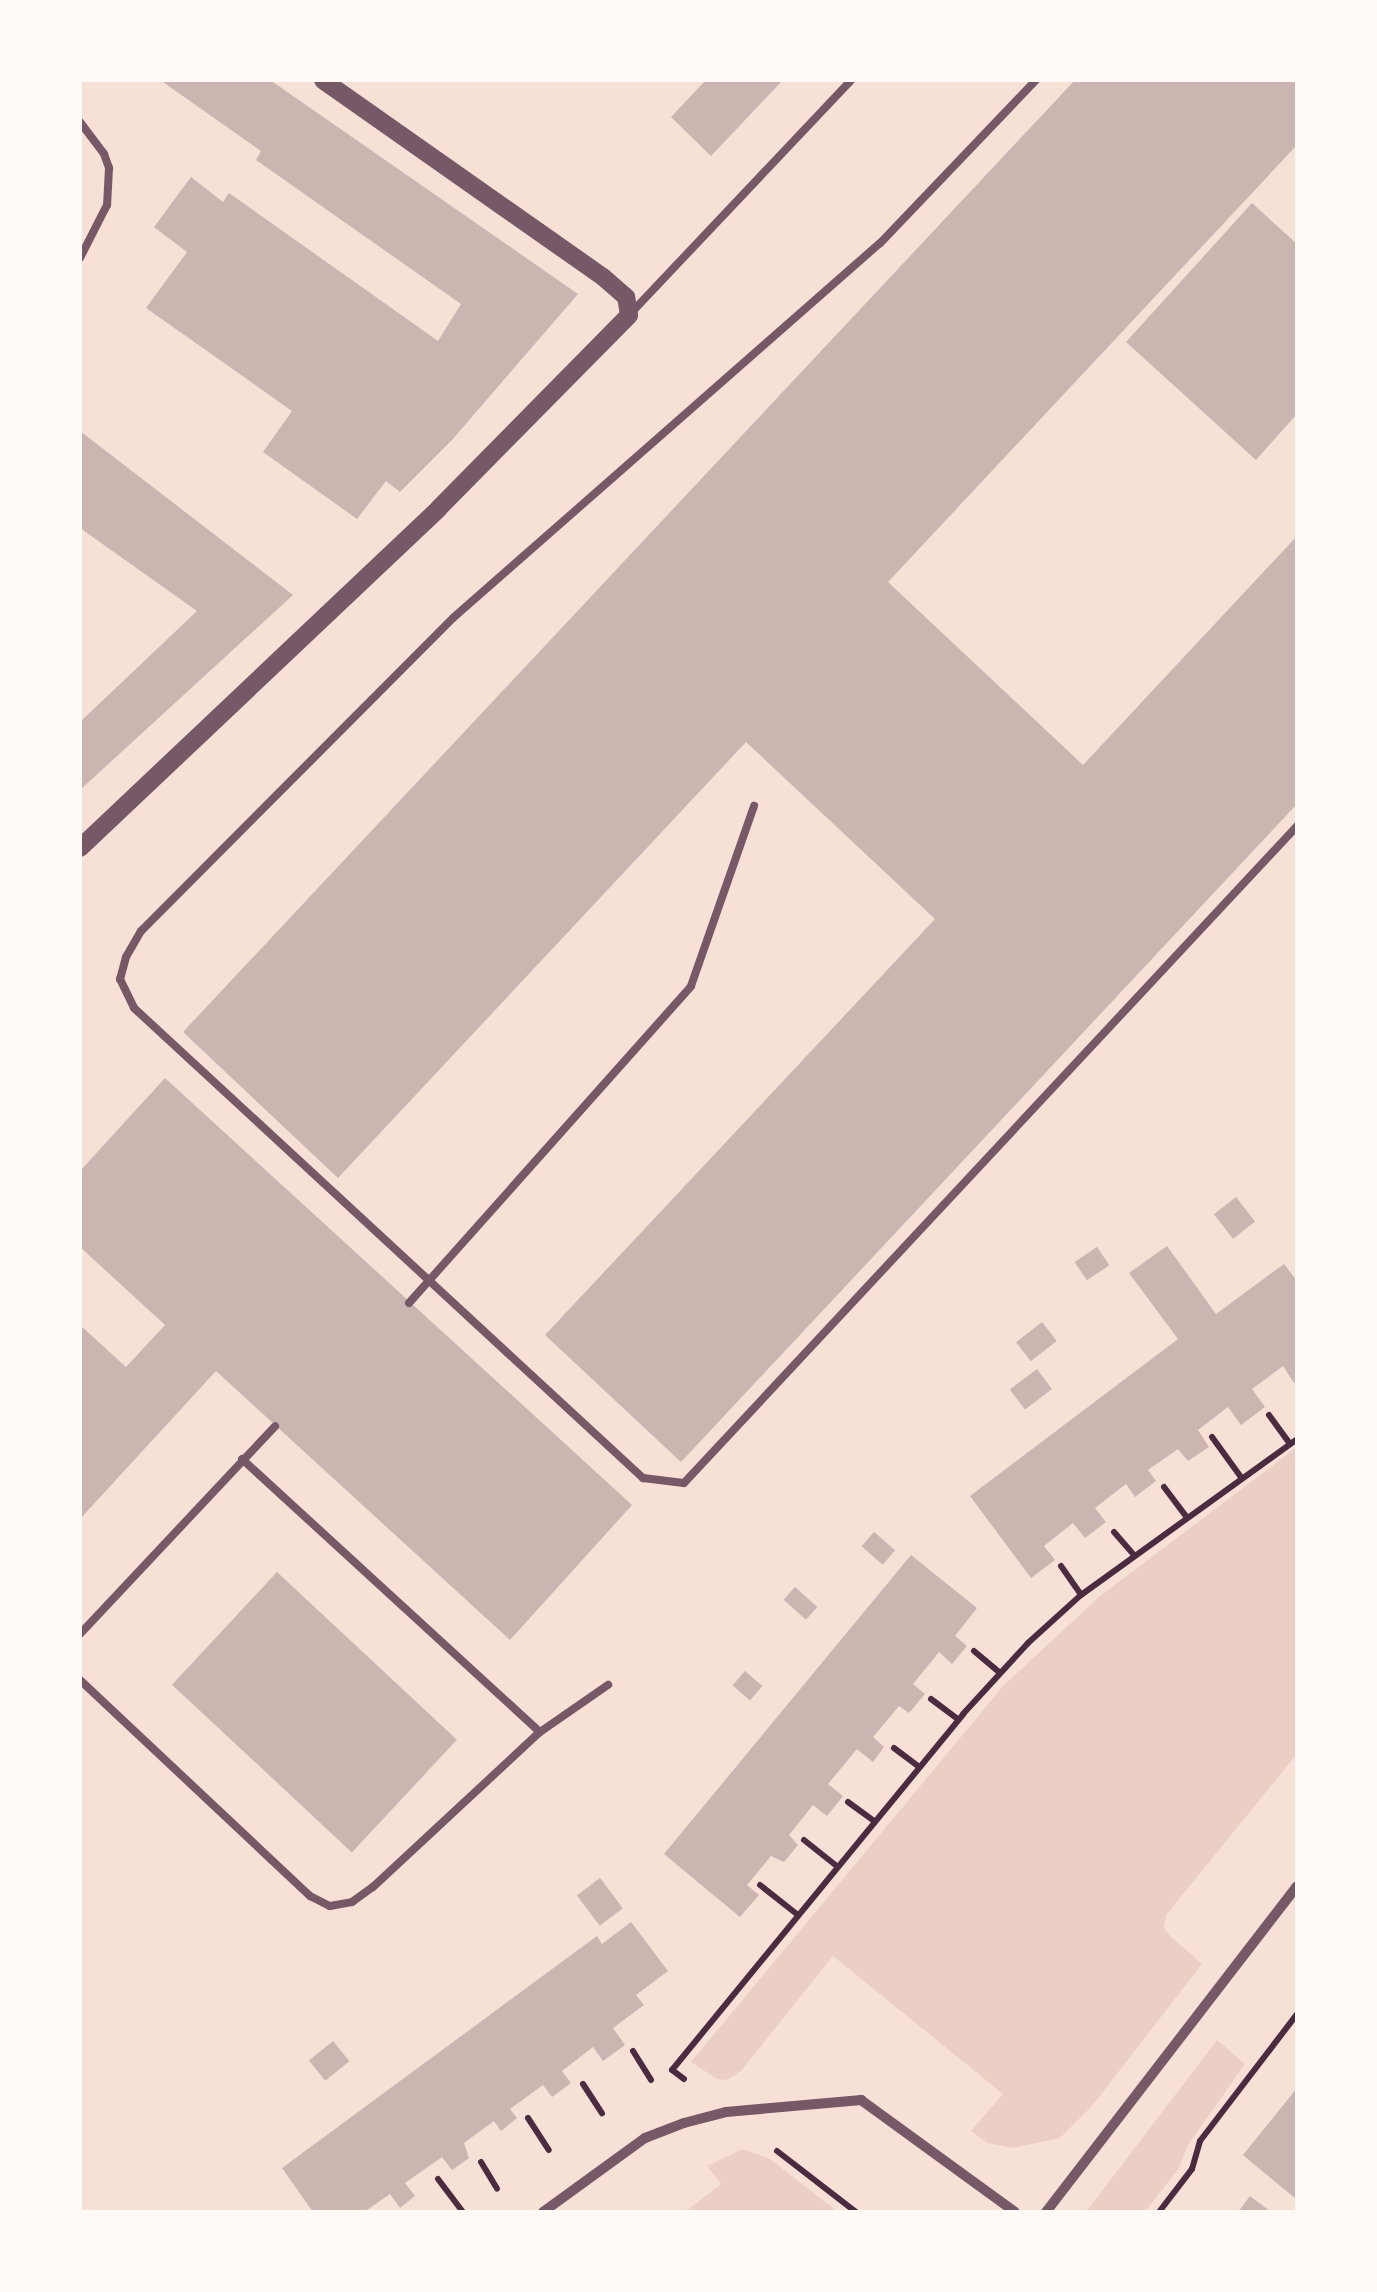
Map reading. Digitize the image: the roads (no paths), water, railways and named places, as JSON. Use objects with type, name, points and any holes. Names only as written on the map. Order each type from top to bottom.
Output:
[{"type":"street","points":[[80,848],[438,509],[629,315],[626,297],[603,278],[323,80]]},
{"type":"street","points":[[1046,2212],[1297,1886]]},
{"type":"street","points":[[543,2212],[645,2138],[726,2112],[861,2100],[1015,2212]]},
{"type":"lane","points":[[629,315],[851,80]]},
{"type":"lane","points":[[1036,80],[880,243],[453,618],[141,931],[126,957],[120,980],[134,1008],[644,1478],[684,1483],[1297,826]]},
{"type":"lane","points":[[80,122],[104,154],[109,168],[107,206],[80,258]]},
{"type":"lane","points":[[410,1303],[691,986],[754,806]]},
{"type":"lane","points":[[80,1634],[274,1426]]},
{"type":"lane","points":[[242,1459],[540,1732]]},
{"type":"lane","points":[[80,1680],[310,1896],[330,1906],[352,1902],[373,1888],[540,1732],[608,1685]]}]
